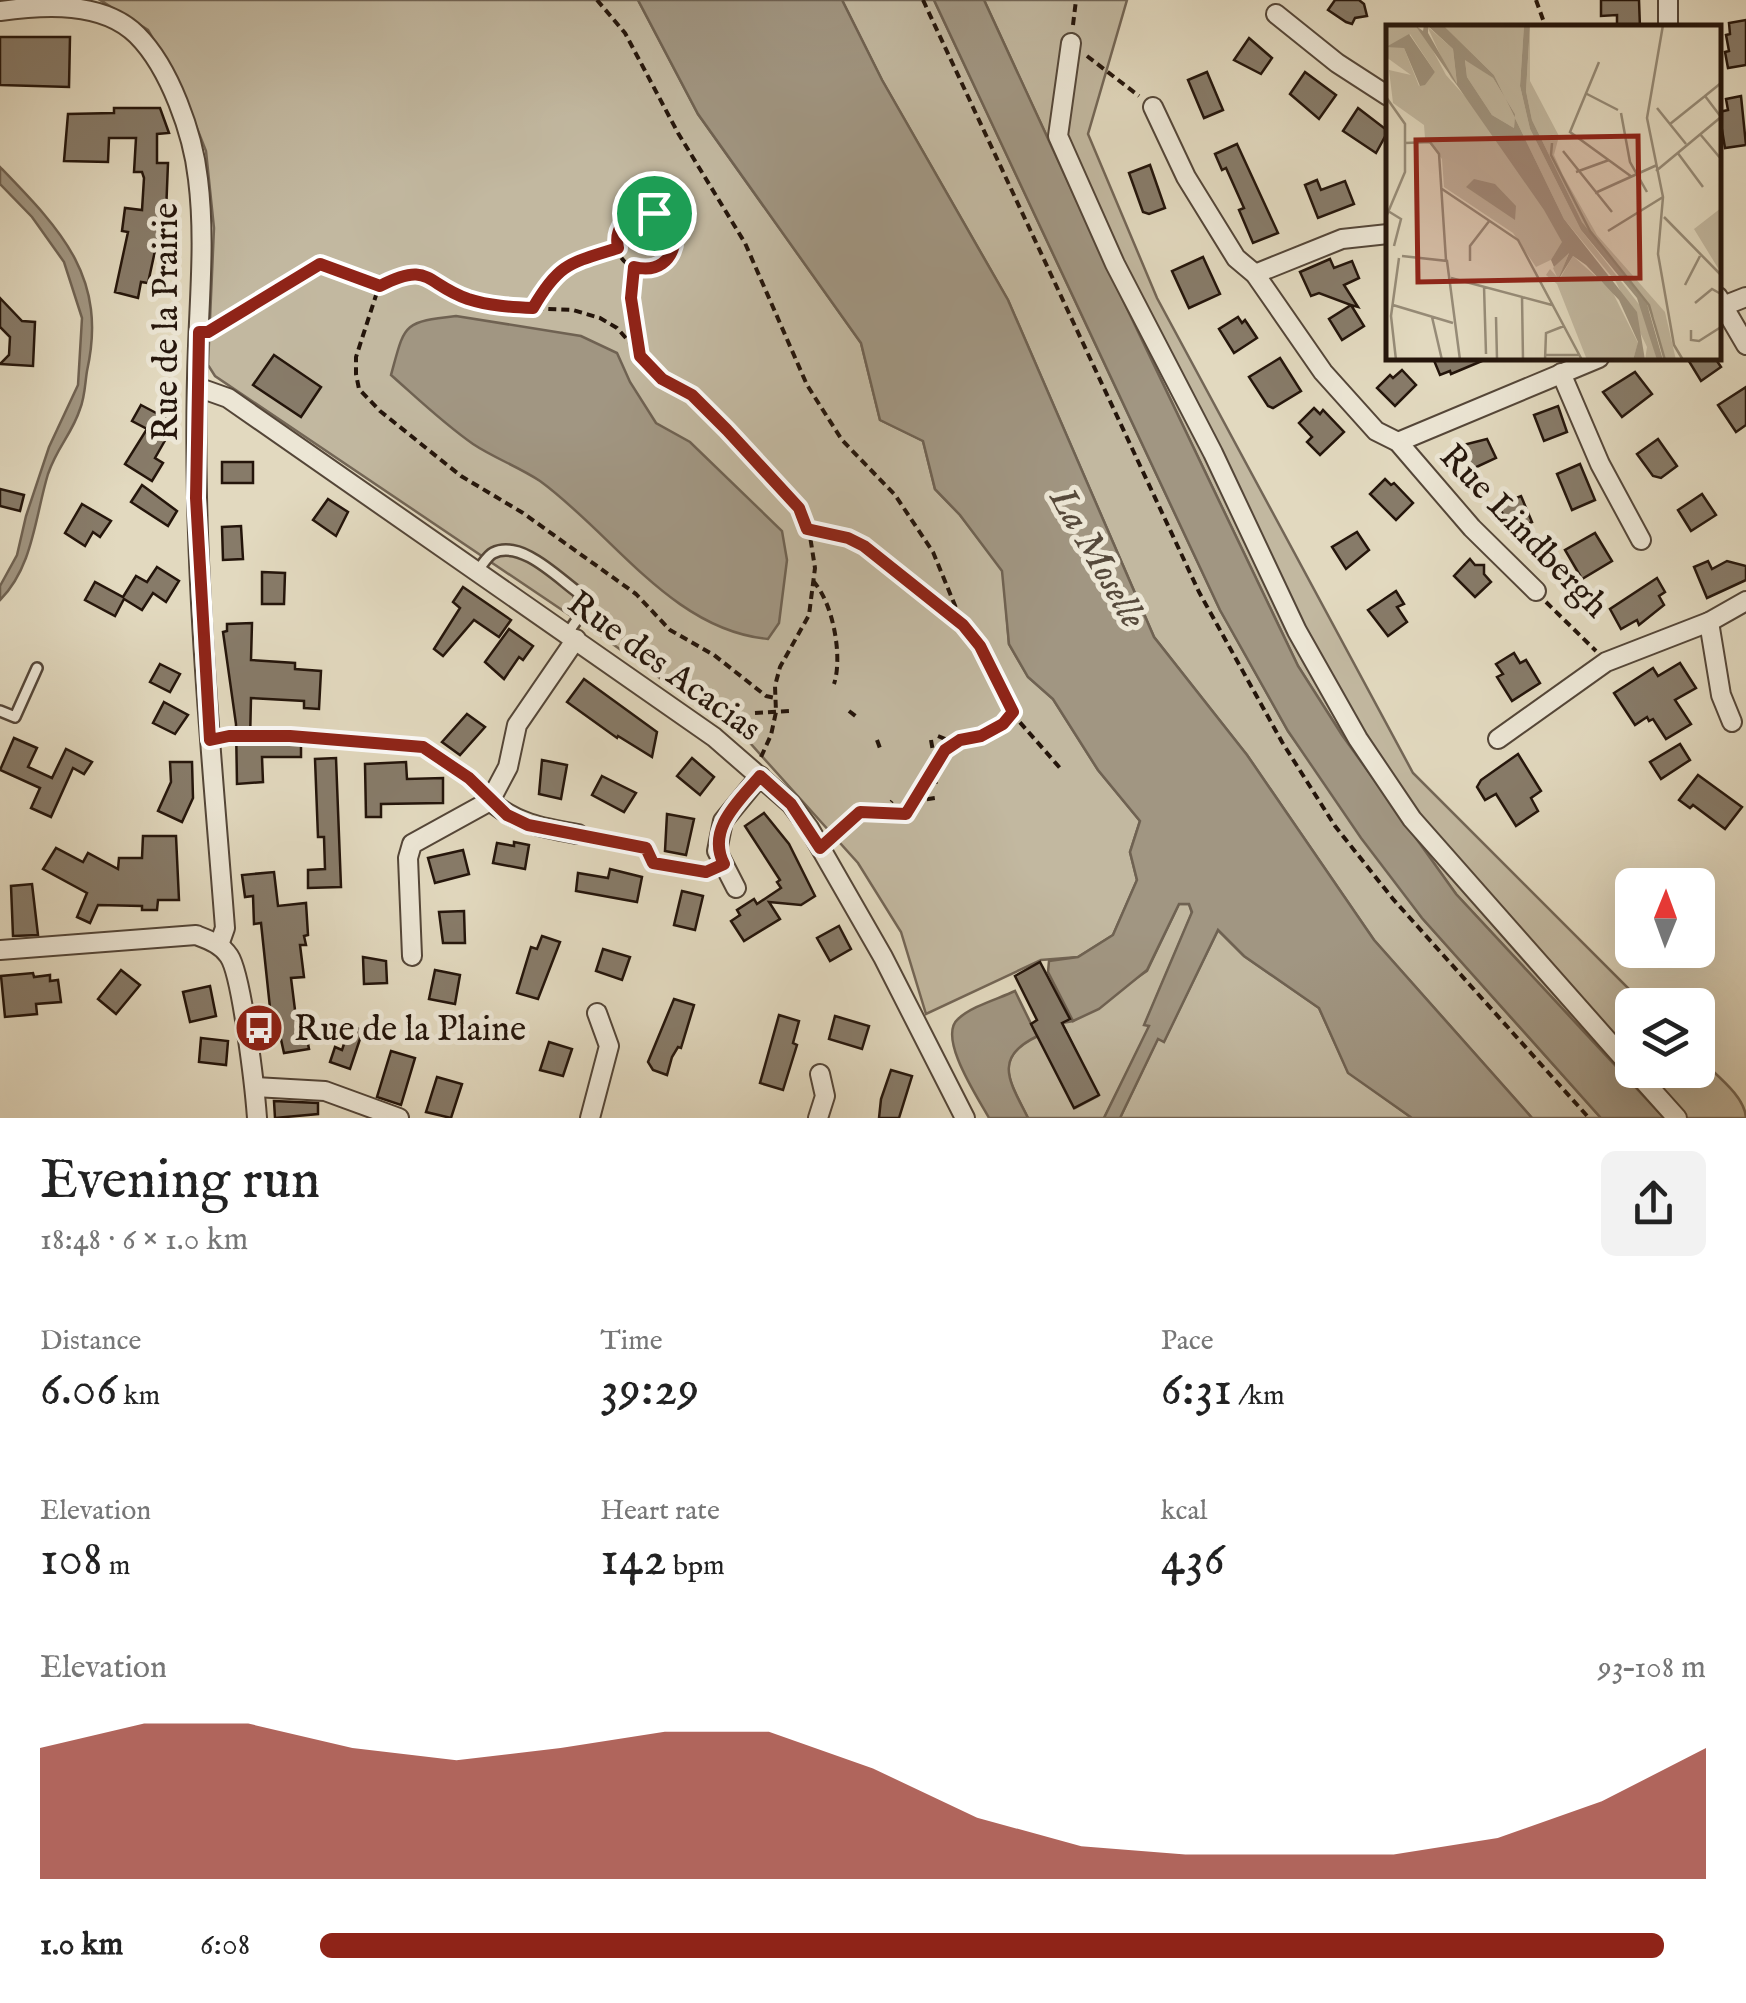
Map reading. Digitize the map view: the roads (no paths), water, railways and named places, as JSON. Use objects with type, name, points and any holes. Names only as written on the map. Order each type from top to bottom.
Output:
[{"type":"street","name":"Rue de la Prairie","points":[[0,11],[38,6],[77,8],[135,32],[151,52],[182,116],[196,164],[201,211],[196,498],[225,928],[219,946]]},
{"type":"street","points":[[1272,7],[1337,62],[1386,95]]},
{"type":"street","points":[[1070,43],[1058,136],[1115,264],[1213,453],[1297,631],[1358,739],[1412,818],[1615,1049]]},
{"type":"street","name":"Rue Lindbergh","points":[[1153,107],[1186,177],[1236,258],[1255,274],[1323,372],[1376,430],[1398,442],[1472,528],[1536,592]]},
{"type":"street","points":[[1255,274],[1342,239],[1386,234]]},
{"type":"street","points":[[1721,304],[1746,298]]},
{"type":"street","points":[[1721,306],[1746,346]]},
{"type":"street","points":[[1398,442],[1593,360]]},
{"type":"street","points":[[1561,373],[1600,464],[1641,540]]},
{"type":"street","name":"Rue des Acacias","points":[[197,387],[228,398],[478,571],[714,738],[791,804],[883,957],[965,1118]]},
{"type":"street","points":[[1498,738],[1606,662],[1709,622],[1746,601]]},
{"type":"street","points":[[1709,622],[1721,695],[1732,722]]},
{"type":"street","points":[[412,956],[408,858],[412,844],[490,801],[508,767],[518,725],[572,637]]},
{"type":"street","points":[[736,888],[717,851],[723,821],[756,772]]},
{"type":"street","points":[[490,801],[528,825],[578,834]]},
{"type":"street","points":[[0,950],[196,936],[219,946],[231,958],[257,1118]]},
{"type":"street","points":[[590,1118],[609,1046],[597,1013]]},
{"type":"street","points":[[818,1118],[825,1096],[820,1074]]},
{"type":"street","points":[[255,1087],[325,1091],[399,1118]]},
{"type":"street","points":[[1650,1088],[1677,1118]]},
{"type":"lane","points":[[478,571],[492,553],[508,550],[526,555],[579,593],[581,614],[572,637]]},
{"type":"lane","points":[[0,712],[15,717],[37,668]]},
{"type":"water","name":"La Moselle","points":[[638,0],[842,0],[882,80],[1008,300],[1154,637],[1247,755],[1374,940],[1532,1118],[1412,1118],[1348,1073],[1319,1008],[1244,956],[1218,930],[1164,1042],[1158,1039],[1120,1118],[1104,1118],[1149,1026],[1144,1025],[1192,912],[1189,904],[1179,904],[1147,970],[1099,1009],[1073,1021],[1048,972],[1049,961],[1078,957],[1113,935],[1137,880],[1130,852],[1140,821],[1098,770],[1053,699],[1028,677],[1009,644],[1002,571],[935,489],[923,441],[880,420],[861,343],[698,114]]},
{"type":"water","points":[[934,0],[984,0],[1298,666],[1342,735],[1456,894],[1615,1065],[1615,1088],[1636,1088],[1664,1118],[1601,1118],[1422,918],[1288,731],[1220,610]]},
{"type":"water","points":[[0,167],[42,212],[74,257],[91,308],[92,338],[82,404],[48,474],[32,541],[20,572],[0,600],[0,586],[17,555],[49,447],[78,385],[82,318],[64,262],[32,217],[0,184]]},
{"type":"water","points":[[456,316],[581,336],[617,353],[656,423],[690,442],[782,531],[787,560],[779,623],[768,639],[734,632],[673,599],[540,481],[473,444],[391,375],[408,329],[425,321]]},
{"type":"water","points":[[1015,991],[1037,1036],[1023,1044],[1010,1062],[1011,1082],[1028,1118],[989,1118],[961,1068],[952,1039],[953,1028],[970,1010]]},
{"type":"place","name":"Rue de la Plaine","points":[[259,1028]]}]
